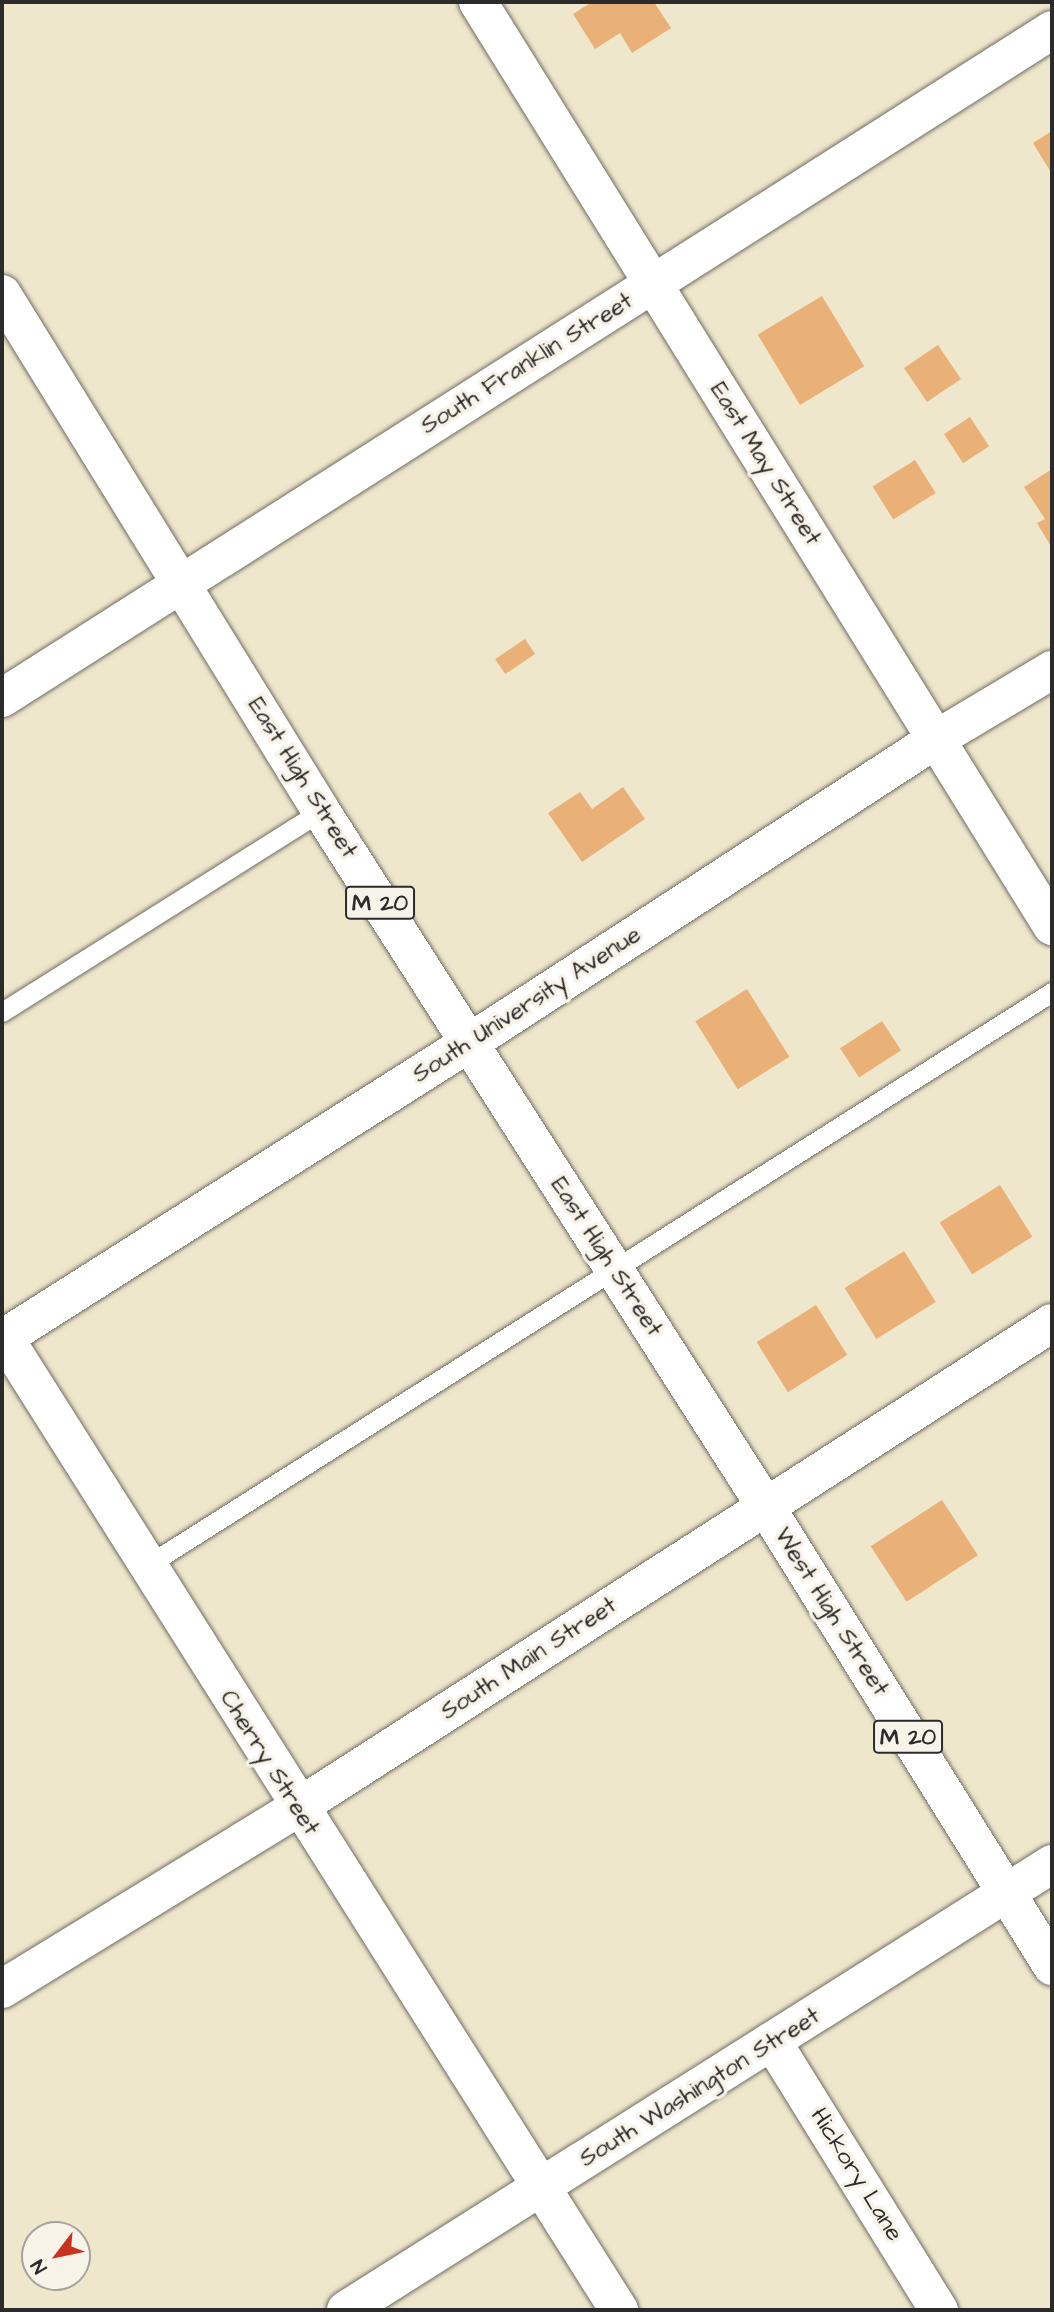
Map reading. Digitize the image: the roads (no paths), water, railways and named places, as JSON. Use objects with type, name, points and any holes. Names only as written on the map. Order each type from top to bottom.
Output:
[{"type":"street","name":"East May Street","points":[[478,2],[651,285],[938,738],[1052,926]]},
{"type":"street","name":"South Franklin Street","points":[[2,698],[1052,30]]},
{"type":"street","name":"East High Street","points":[[2,293],[321,811],[766,1507]]},
{"type":"street","name":"South University Avenue","points":[[2,1337],[469,1044],[938,738],[1052,670]]},
{"type":"street","name":"South Main Street","points":[[2,1989],[297,1808],[1052,1322]]},
{"type":"street","name":"Cherry Street","points":[[2,1337],[539,2190],[619,2310]]},
{"type":"street","name":"West High Street","points":[[766,1507],[1052,1966]]},
{"type":"street","name":"South Washington Street","points":[[346,2310],[1052,1864]]},
{"type":"street","name":"Hickory Lane","points":[[772,2041],[939,2310]]},
{"type":"lane","points":[[2,1012],[321,811]]},
{"type":"lane","points":[[146,1566],[615,1272],[1052,992]]}]
